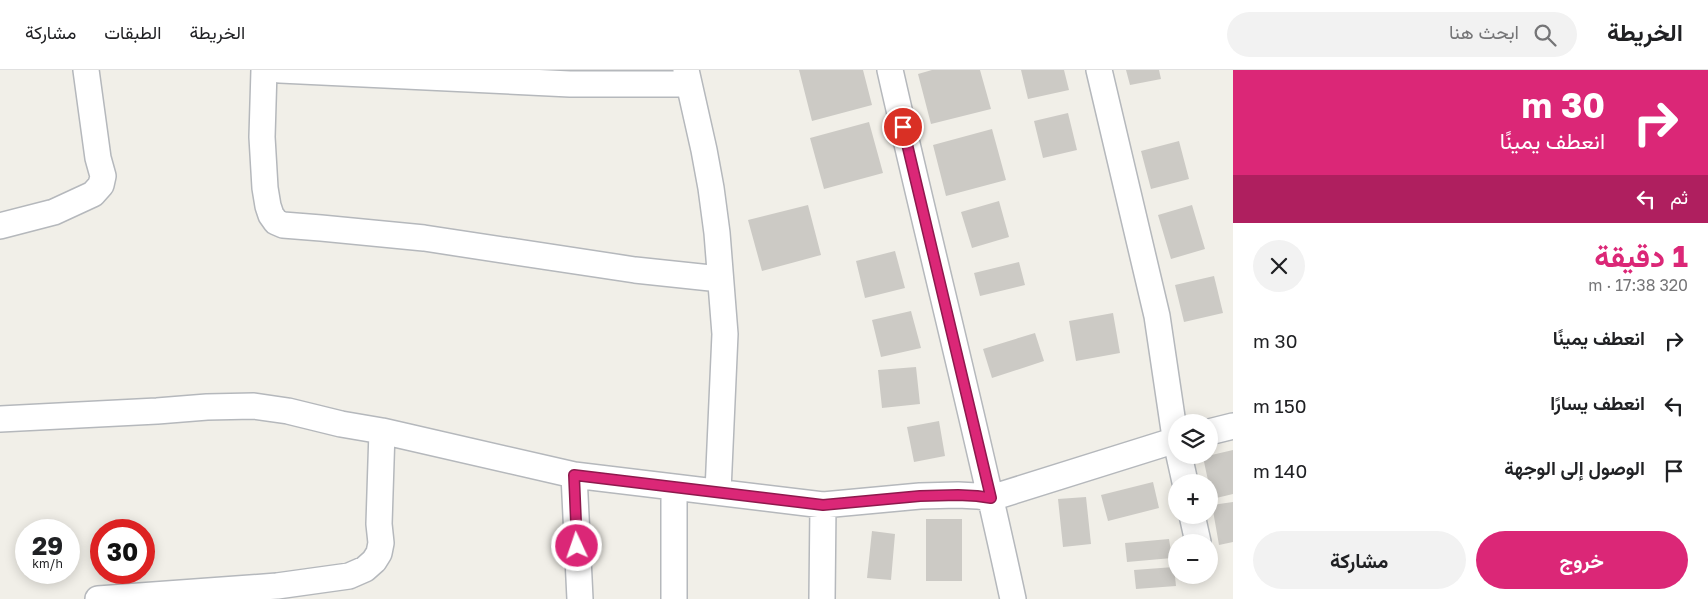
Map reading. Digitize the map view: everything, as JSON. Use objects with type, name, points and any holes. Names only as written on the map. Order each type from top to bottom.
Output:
[{"type":"street","points":[[0,226],[54,212],[93,194],[101,185],[103,176],[98,158],[86,70]]},
{"type":"street","points":[[264,70],[262,137],[265,188],[268,206],[276,222],[283,225],[424,238],[635,270],[720,280]]},
{"type":"street","points":[[280,70],[570,84],[687,77],[711,188],[717,233],[725,334],[718,491]]},
{"type":"street","points":[[890,70],[1013,599]]},
{"type":"street","points":[[1099,70],[1157,316],[1172,414]]},
{"type":"street","points":[[0,419],[254,406],[288,411],[341,424],[382,431],[574,475],[823,505],[929,496],[977,496],[991,498],[1168,448]]},
{"type":"street","points":[[1218,430],[1233,426]]},
{"type":"street","points":[[98,599],[173,596],[277,586],[348,576],[365,569],[374,561],[379,553],[381,543],[379,524],[382,431]]},
{"type":"street","points":[[574,475],[580,599]]},
{"type":"street","points":[[674,487],[674,599]]},
{"type":"street","points":[[822,599],[823,505]]},
{"type":"building","points":[[799,70],[863,70],[872,105],[812,121]]},
{"type":"building","points":[[932,70],[980,70],[991,109],[931,124],[918,74]]},
{"type":"building","points":[[1021,70],[1064,70],[1069,90],[1028,99]]},
{"type":"building","points":[[1126,70],[1159,70],[1161,79],[1130,85]]},
{"type":"building","points":[[1068,113],[1077,150],[1043,158],[1034,121]]},
{"type":"building","points":[[869,122],[883,173],[824,189],[810,138]]},
{"type":"building","points":[[992,129],[1006,180],[946,196],[933,145]]},
{"type":"building","points":[[1179,141],[1189,179],[1151,189],[1141,151]]},
{"type":"building","points":[[999,201],[1009,237],[972,248],[961,212]]},
{"type":"building","points":[[808,205],[821,255],[762,271],[748,220]]},
{"type":"building","points":[[1192,205],[1205,249],[1171,259],[1158,215]]},
{"type":"building","points":[[895,251],[905,288],[865,298],[856,261]]},
{"type":"building","points":[[1019,262],[1025,285],[980,296],[974,273]]},
{"type":"building","points":[[1214,276],[1223,313],[1184,322],[1175,285]]},
{"type":"building","points":[[911,311],[921,348],[881,357],[872,320]]},
{"type":"building","points":[[1113,313],[1120,353],[1076,361],[1069,321]]},
{"type":"building","points":[[1035,333],[1044,361],[992,378],[983,349]]},
{"type":"building","points":[[916,367],[920,404],[882,408],[878,370]]},
{"type":"building","points":[[939,421],[945,456],[914,462],[907,427]]},
{"type":"building","points":[[1233,450],[1233,494],[1218,498],[1218,474],[1207,474],[1204,464],[1218,464],[1218,454]]},
{"type":"building","points":[[1153,482],[1159,508],[1108,521],[1101,495]]},
{"type":"building","points":[[1086,497],[1091,544],[1063,547],[1058,499]]},
{"type":"building","points":[[1233,502],[1233,542],[1219,545],[1215,524],[1218,524],[1218,504]]},
{"type":"building","points":[[926,519],[962,519],[962,581],[926,581]]},
{"type":"building","points":[[872,531],[895,534],[891,580],[867,578]]},
{"type":"building","points":[[1168,539],[1168,558],[1127,562],[1125,543]]},
{"type":"building","points":[[1168,567],[1168,584],[1176,584],[1176,586],[1136,589],[1134,570]]},
{"type":"route","points":[[577,546],[574,475],[823,505],[920,496],[958,495],[991,498],[903,127]]}]
